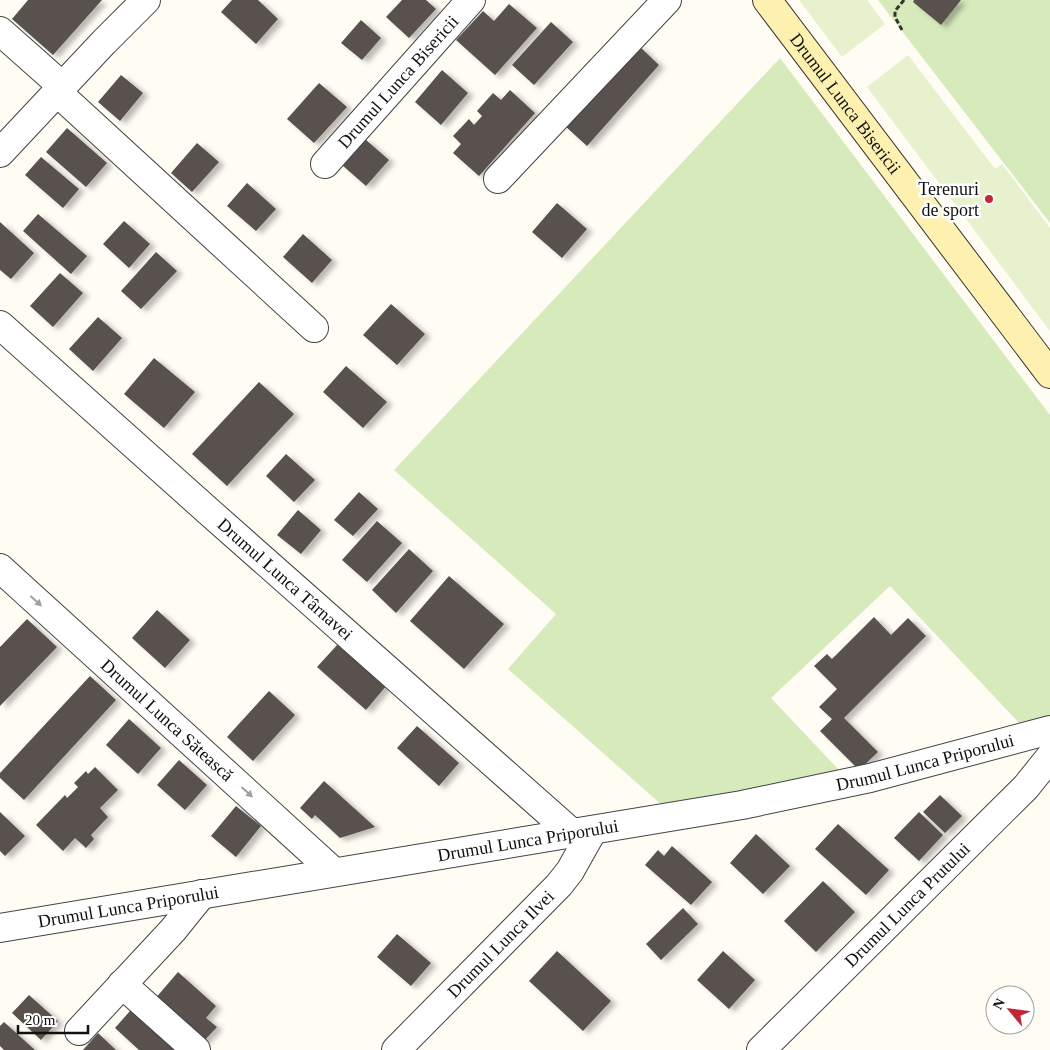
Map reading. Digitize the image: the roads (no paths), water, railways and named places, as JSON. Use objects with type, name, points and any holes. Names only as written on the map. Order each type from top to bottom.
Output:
[{"type":"street","points":[[0,153],[146,0]]},
{"type":"street","name":"Drumul Lunca Bisericii","points":[[325,164],[471,0]]},
{"type":"street","points":[[498,179],[667,0]]},
{"type":"street","name":"Drumul Lunca Bisericii","points":[[768,0],[1050,374]]},
{"type":"street","points":[[0,31],[314,328]]},
{"type":"street","name":"Drumul Lunca Târnavei","points":[[0,325],[207,510],[582,831]]},
{"type":"street","name":"Drumul Lunca Sătească","points":[[0,568],[334,872]]},
{"type":"street","name":"Drumul Lunca Priporului","points":[[0,928],[742,805],[842,784],[1050,730]]},
{"type":"street","name":"Drumul Lunca Prutului","points":[[761,1050],[1019,794],[1042,769],[1050,757]]},
{"type":"street","name":"Drumul Lunca Ilvei","points":[[396,1050],[559,885],[570,871],[582,831]]},
{"type":"street","points":[[79,1031],[172,930],[202,894]]},
{"type":"street","points":[[122,984],[196,1050]]},
{"type":"place","name":"Terenuri de sport","points":[[989,199]]}]
